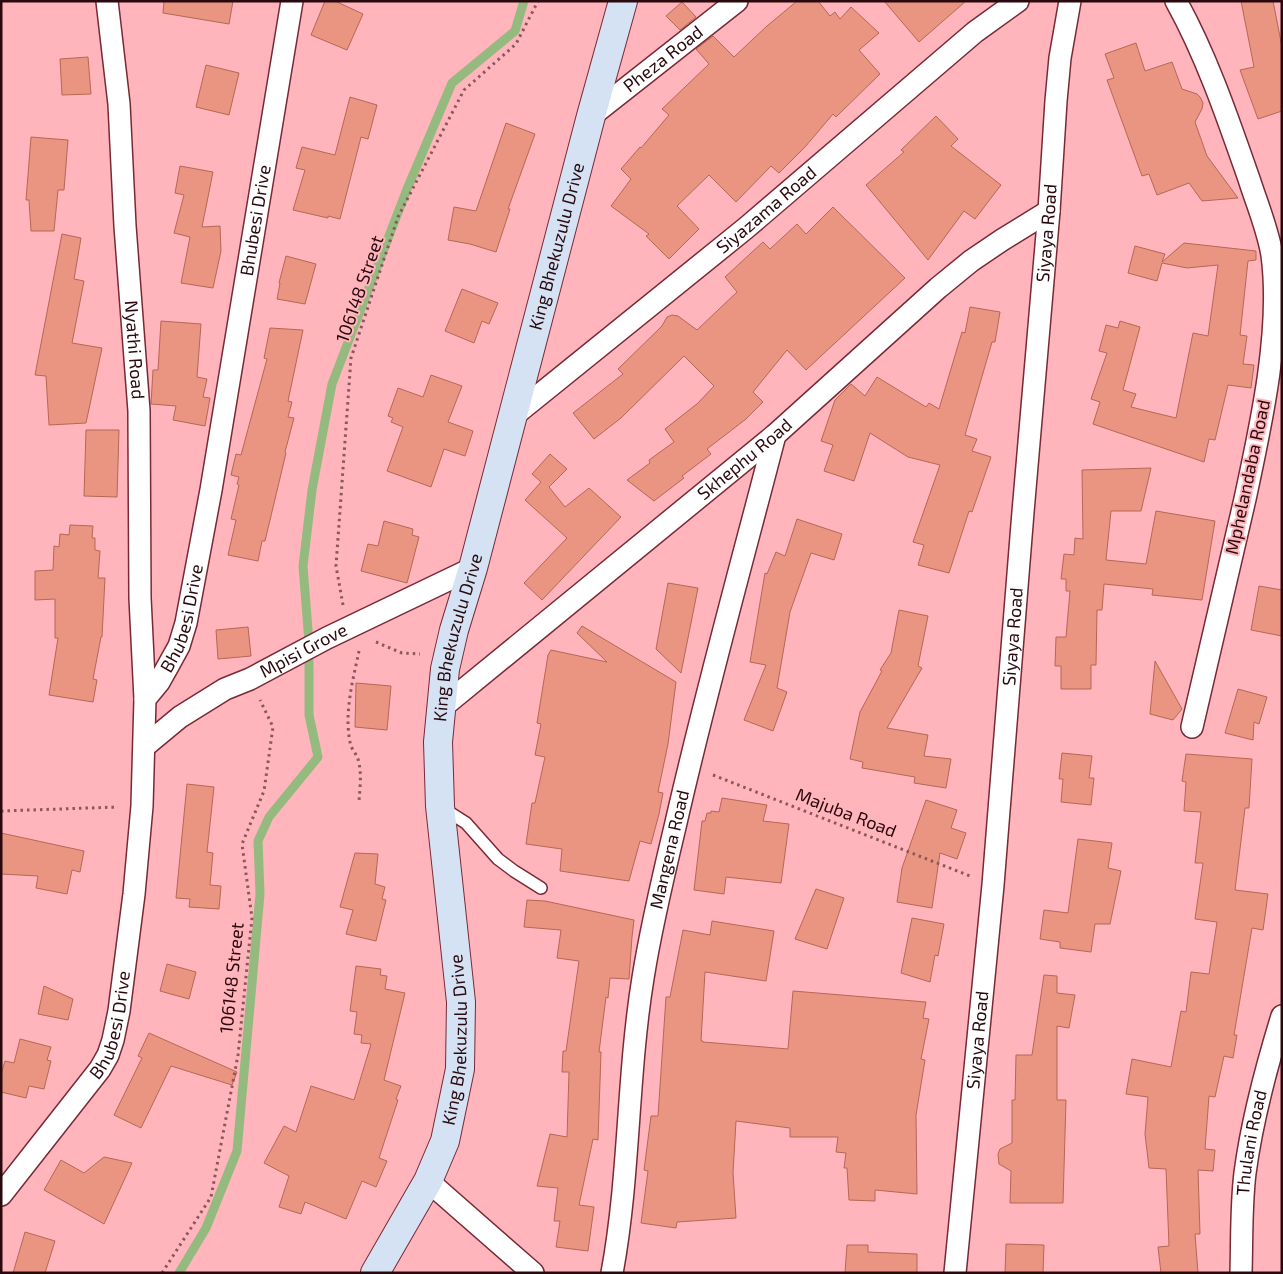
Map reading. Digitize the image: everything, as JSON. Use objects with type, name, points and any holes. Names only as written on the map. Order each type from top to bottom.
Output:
[{"type":"street","name":"Nyathi Road","points":[[107,1],[119,104],[125,236],[139,411],[140,598],[145,699]]},
{"type":"street","name":"Bhubesi Drive","points":[[1,1195],[100,1069],[108,1055],[113,1040],[119,1011],[130,924],[142,806],[145,699],[159,682],[179,646],[186,623],[211,490],[292,1]]},
{"type":"street","name":"King Bhekuzulu Drive","points":[[375,1273],[428,1181],[445,1141],[460,1068],[461,1002],[440,806],[438,742],[445,669],[623,1]]},
{"type":"street","name":"Pheza Road","points":[[591,116],[737,1]]},
{"type":"street","name":"Siyazama Road","points":[[512,417],[746,228],[975,32],[1018,1]]},
{"type":"street","name":"Siyaya Road","points":[[955,1273],[993,885],[1050,211],[1060,58],[1070,1]]},
{"type":"street","name":"Mphelandaba Road","points":[[1176,1],[1202,53],[1240,153],[1272,255],[1274,292],[1273,331],[1256,451],[1192,727]]},
{"type":"street","name":"Skhephu Road","points":[[440,709],[776,435],[938,288],[971,261],[1050,211]]},
{"type":"street","name":"Mangena Road","points":[[612,1273],[621,1216],[637,1016],[643,977],[689,766],[776,435]]},
{"type":"street","name":"Mpisi Grove","points":[[145,746],[200,703],[224,689],[250,680],[327,638],[355,632],[473,568]]},
{"type":"street","name":"Thulani Road","points":[[1241,1273],[1241,1213],[1250,1136],[1282,1016]]},
{"type":"street","points":[[428,1181],[533,1273]]},
{"type":"lane","points":[[440,806],[466,823],[498,859],[541,888]]},
{"type":"path","name":"106148 Street","points":[[355,632],[336,566],[351,358],[398,217],[464,90],[516,44],[538,1]]},
{"type":"path","points":[[359,801],[361,778],[358,758],[350,742],[348,708],[355,632],[402,653],[430,655],[449,653]]},
{"type":"path","name":"106148 Street","points":[[162,1273],[211,1197],[238,1055],[252,918],[242,844],[264,791],[273,727],[250,680]]},
{"type":"path","name":"Majuba Road","points":[[689,766],[993,885]]},
{"type":"path","points":[[1,811],[142,806]]},
{"type":"building","points":[[164,1],[233,1],[229,24],[163,13]]},
{"type":"building","points":[[325,1],[335,1],[363,14],[347,50],[311,35]]},
{"type":"building","points":[[797,1],[818,1],[830,16],[835,12],[840,19],[851,7],[879,33],[859,50],[880,74],[836,117],[833,114],[805,147],[779,173],[771,166],[736,202],[709,175],[677,206],[699,229],[669,259],[646,236],[649,234],[611,206],[631,179],[621,169],[669,115],[662,109],[709,64],[696,49],[713,36],[734,57]]},
{"type":"building","points":[[884,1],[966,1],[919,42]]},
{"type":"building","points":[[1241,1],[1273,1],[1282,47],[1282,111],[1258,119],[1240,70],[1254,67]]},
{"type":"building","points":[[682,2],[696,17],[680,30],[666,16]]},
{"type":"building","points":[[1136,43],[1145,71],[1172,62],[1182,89],[1197,94],[1200,97],[1203,103],[1202,109],[1195,122],[1207,156],[1238,198],[1202,201],[1189,183],[1157,195],[1149,174],[1142,176],[1107,80],[1114,78],[1105,54]]},
{"type":"building","points":[[88,57],[91,94],[62,95],[60,59]]},
{"type":"building","points":[[206,65],[239,73],[229,115],[196,107]]},
{"type":"building","points":[[350,97],[377,105],[368,139],[361,137],[340,219],[293,210],[305,170],[296,168],[302,147],[335,155]]},
{"type":"building","points":[[936,116],[958,139],[951,146],[1001,185],[975,219],[964,211],[928,260],[866,185],[904,152],[901,150]]},
{"type":"building","points":[[506,123],[535,134],[508,209],[510,209],[496,252],[448,240],[454,207],[476,211]]},
{"type":"building","points":[[31,137],[68,140],[64,190],[58,190],[54,231],[31,231],[29,200],[26,200]]},
{"type":"building","points":[[180,166],[213,172],[202,227],[220,226],[221,251],[213,288],[181,283],[190,237],[174,233],[184,195],[175,193]]},
{"type":"building","points":[[833,207],[905,278],[806,370],[787,350],[753,392],[763,402],[746,419],[707,449],[711,454],[654,501],[627,480],[650,463],[649,460],[674,442],[665,429],[698,403],[714,386],[684,356],[621,418],[594,439],[573,413],[623,374],[618,369],[662,326],[667,317],[672,315],[678,316],[697,330],[737,292],[725,277],[763,242],[770,249],[797,224],[806,234]]},
{"type":"building","points":[[62,234],[81,238],[74,279],[84,281],[72,343],[102,348],[86,423],[49,425],[46,376],[35,375]]},
{"type":"building","points":[[1184,243],[1256,251],[1256,260],[1248,261],[1240,335],[1247,336],[1243,364],[1254,365],[1251,388],[1228,385],[1215,440],[1209,439],[1204,462],[1093,424],[1100,402],[1091,399],[1107,353],[1099,351],[1106,325],[1118,328],[1120,321],[1140,327],[1123,390],[1136,394],[1131,407],[1176,418],[1193,333],[1208,336],[1218,265],[1187,268],[1162,263],[1157,281],[1128,273],[1135,246],[1165,254],[1162,262]]},
{"type":"building","points":[[286,256],[316,264],[305,304],[277,299]]},
{"type":"building","points":[[462,289],[498,303],[489,324],[482,321],[474,343],[445,331]]},
{"type":"building","points":[[970,307],[1000,312],[995,342],[992,342],[965,435],[977,439],[972,451],[991,457],[972,512],[969,511],[949,573],[918,565],[924,545],[913,542],[940,465],[908,457],[870,433],[854,481],[824,471],[833,445],[821,441],[835,400],[851,384],[865,396],[877,377],[926,407],[929,403],[939,409],[962,332],[965,333]]},
{"type":"building","points":[[161,321],[201,324],[197,377],[207,379],[203,397],[210,398],[205,426],[173,420],[176,406],[151,404],[153,370],[158,370]]},
{"type":"building","points":[[270,328],[303,330],[288,401],[292,402],[288,417],[294,418],[265,541],[262,541],[258,561],[228,555],[236,520],[231,519],[239,485],[237,484],[239,477],[231,475],[236,454],[241,455],[267,359],[264,358]]},
{"type":"building","points":[[431,375],[462,386],[448,422],[473,431],[465,456],[444,449],[431,487],[387,471],[403,427],[391,422],[393,418],[388,416],[398,388],[423,397]]},
{"type":"building","points":[[86,430],[119,430],[117,497],[84,496]]},
{"type":"building","points":[[550,454],[567,469],[549,487],[565,507],[589,488],[621,517],[542,600],[524,583],[567,538],[525,500],[541,482],[532,474]]},
{"type":"building","points":[[1151,468],[1141,511],[1111,511],[1106,560],[1146,564],[1156,511],[1215,521],[1202,600],[1152,595],[1153,589],[1104,584],[1102,610],[1097,610],[1096,665],[1091,665],[1091,689],[1061,689],[1061,666],[1055,666],[1056,637],[1066,637],[1070,591],[1066,591],[1066,579],[1061,579],[1064,554],[1074,555],[1075,538],[1083,539],[1082,470]]},
{"type":"building","points":[[797,519],[842,534],[834,560],[811,553],[790,612],[777,688],[787,692],[773,731],[744,720],[766,665],[750,662],[765,573],[767,574],[776,552],[785,556]]},
{"type":"building","points":[[384,521],[413,529],[412,535],[419,537],[407,583],[361,571],[368,544],[378,546]]},
{"type":"building","points":[[70,525],[93,526],[92,538],[95,538],[95,550],[100,551],[98,578],[105,578],[102,637],[93,679],[97,680],[93,702],[49,695],[58,638],[55,638],[55,599],[35,600],[35,571],[53,570],[54,546],[59,547],[60,534],[69,535]]},
{"type":"building","points":[[668,583],[698,588],[681,673],[656,649]]},
{"type":"building","points":[[1259,586],[1282,590],[1282,636],[1251,630]]},
{"type":"building","points":[[899,610],[928,616],[918,666],[922,668],[887,728],[928,735],[924,756],[951,759],[946,788],[914,783],[915,777],[862,768],[863,762],[850,759],[860,712],[882,671],[880,670],[891,653]]},
{"type":"building","points":[[582,626],[676,682],[668,744],[658,792],[663,793],[659,814],[651,844],[640,841],[629,881],[560,871],[562,849],[526,844],[532,803],[535,803],[545,757],[535,755],[541,724],[537,723],[548,655],[551,650],[607,662],[577,633]]},
{"type":"building","points":[[248,627],[251,656],[218,659],[216,630]]},
{"type":"building","points":[[1155,661],[1182,709],[1173,720],[1150,714]]},
{"type":"building","points":[[356,683],[391,686],[387,730],[355,727]]},
{"type":"building","points":[[1238,689],[1267,697],[1259,724],[1254,722],[1253,740],[1225,733]]},
{"type":"building","points":[[1062,753],[1092,756],[1089,778],[1094,778],[1091,805],[1061,802],[1063,779],[1059,779]]},
{"type":"building","points":[[1186,754],[1252,759],[1249,808],[1245,808],[1235,890],[1268,894],[1263,930],[1252,928],[1234,1035],[1237,1035],[1233,1058],[1224,1056],[1215,1097],[1209,1096],[1205,1149],[1215,1150],[1213,1171],[1198,1170],[1200,1234],[1195,1234],[1198,1273],[1161,1273],[1158,1247],[1169,1246],[1166,1169],[1149,1168],[1145,1134],[1148,1097],[1126,1094],[1132,1059],[1171,1067],[1181,1011],[1186,1012],[1191,972],[1209,974],[1217,922],[1195,919],[1203,863],[1195,863],[1201,812],[1184,811],[1186,782],[1182,781]]},
{"type":"building","points":[[187,784],[214,787],[207,852],[213,853],[210,885],[221,886],[219,909],[189,907],[190,899],[176,898]]},
{"type":"building","points":[[722,798],[767,805],[763,821],[789,824],[781,883],[726,877],[724,894],[694,890],[702,821],[705,821],[707,813],[711,813],[711,811],[719,812]]},
{"type":"building","points":[[926,800],[957,810],[951,828],[966,833],[957,859],[940,853],[932,908],[897,902],[902,868]]},
{"type":"building","points":[[1,833],[84,851],[80,872],[72,870],[67,894],[36,888],[38,876],[1,874]]},
{"type":"building","points":[[1078,839],[1112,843],[1108,868],[1121,871],[1110,924],[1095,924],[1091,952],[1060,948],[1060,942],[1040,939],[1044,910],[1068,913]]},
{"type":"building","points":[[355,853],[378,854],[375,884],[385,887],[382,899],[386,900],[376,941],[346,934],[353,910],[340,907]]},
{"type":"building","points":[[816,889],[844,898],[827,949],[795,939]]},
{"type":"building","points":[[527,900],[545,901],[634,920],[629,979],[610,978],[608,998],[606,997],[599,1052],[601,1052],[598,1140],[593,1139],[579,1205],[594,1207],[588,1251],[556,1247],[560,1221],[554,1221],[558,1188],[537,1186],[550,1134],[567,1137],[569,1072],[562,1072],[563,1051],[566,1051],[579,961],[557,958],[561,930],[524,927]]},
{"type":"building","points":[[912,918],[944,924],[938,956],[935,955],[930,982],[901,973]]},
{"type":"building","points":[[712,921],[774,931],[766,981],[705,972],[701,1041],[703,1042],[788,1049],[793,991],[926,1002],[923,1018],[929,1019],[921,1059],[925,1060],[916,1115],[917,1194],[875,1190],[875,1201],[849,1200],[847,1168],[844,1168],[846,1153],[836,1152],[838,1137],[790,1137],[790,1128],[736,1121],[733,1173],[736,1218],[677,1222],[676,1228],[641,1223],[648,1171],[644,1170],[651,1116],[658,1116],[666,997],[670,997],[683,930],[710,935]]},
{"type":"building","points":[[167,964],[196,972],[189,999],[160,991]]},
{"type":"building","points":[[356,966],[381,969],[380,975],[387,976],[385,989],[405,993],[384,1080],[401,1086],[379,1158],[387,1161],[376,1187],[362,1181],[346,1219],[305,1202],[301,1214],[279,1207],[289,1176],[264,1163],[284,1126],[296,1132],[311,1086],[354,1100],[371,1044],[361,1043],[362,1035],[354,1034],[357,1012],[350,1011]]},
{"type":"building","points":[[1044,975],[1057,976],[1057,993],[1075,995],[1069,1028],[1057,1026],[1057,1100],[1066,1100],[1063,1203],[1010,1203],[1011,1171],[999,1164],[998,1154],[1000,1149],[1012,1143],[1012,1100],[1015,1100],[1016,1055],[1032,1055]]},
{"type":"building","points":[[44,986],[73,999],[68,1020],[38,1014]]},
{"type":"building","points":[[149,1033],[237,1072],[232,1085],[171,1066],[141,1128],[114,1115],[142,1058],[138,1056]]},
{"type":"building","points":[[20,1039],[51,1047],[47,1060],[51,1061],[44,1089],[29,1086],[26,1098],[1,1092],[1,1074],[5,1061],[14,1063]]},
{"type":"building","points":[[104,1157],[132,1163],[104,1224],[44,1190],[61,1160],[84,1173]]},
{"type":"building","points":[[25,1232],[55,1241],[45,1273],[13,1273]]},
{"type":"building","points":[[1006,1244],[1044,1245],[1043,1273],[1005,1273]]},
{"type":"building","points":[[847,1245],[868,1245],[868,1252],[917,1254],[917,1273],[845,1273]]},
{"type":"waterway","points":[[179,1273],[206,1228],[237,1151],[260,894],[258,841],[269,817],[318,757],[309,715],[309,643],[303,566],[312,490],[332,384],[407,189],[452,83],[515,31],[524,1]]}]
